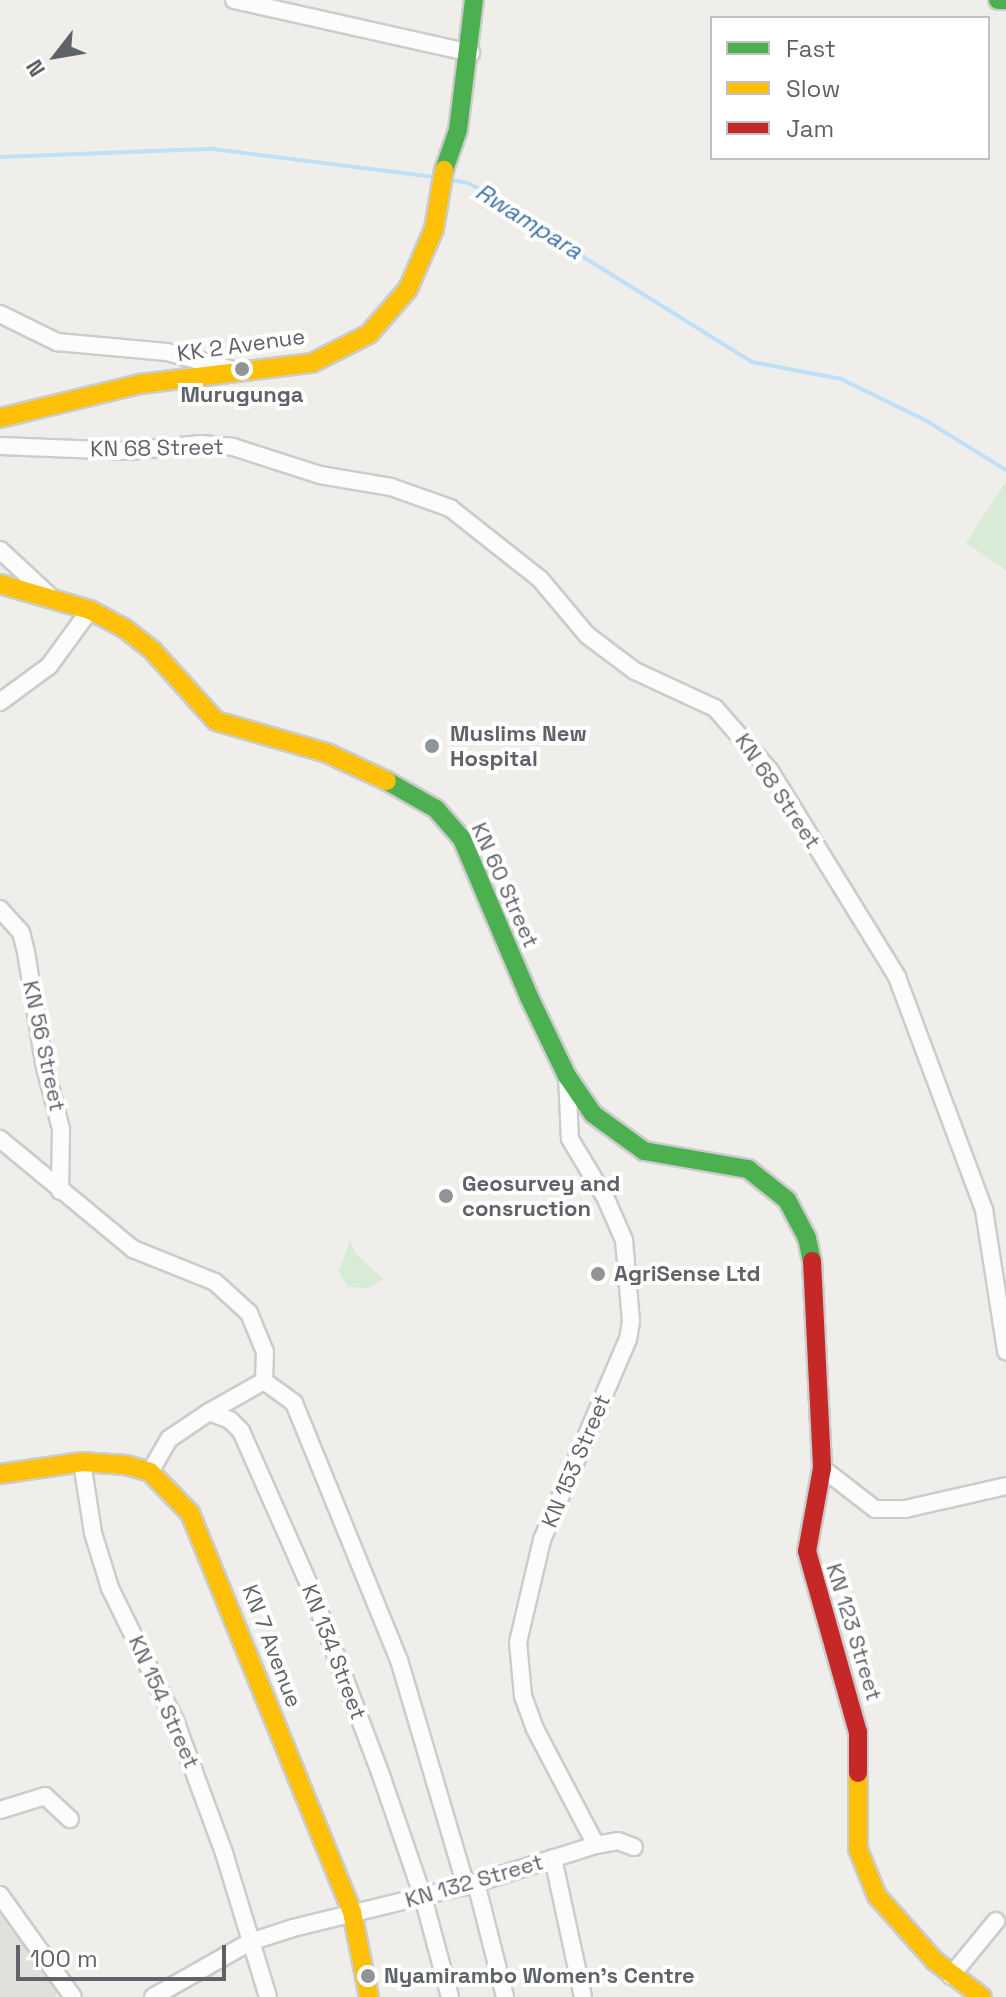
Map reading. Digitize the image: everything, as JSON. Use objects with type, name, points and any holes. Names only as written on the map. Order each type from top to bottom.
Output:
[{"type":"main road","name":"KK 2 Avenue","points":[[0,418],[73,397],[230,369],[312,363],[369,334],[408,289],[434,229],[446,158],[458,130],[471,53],[474,0]]},
{"type":"main road","points":[[998,0],[1006,0]]},
{"type":"main road","name":"KN 60 Street","points":[[0,584],[90,610],[153,651],[216,721],[353,764],[451,822],[567,1076],[593,1114],[627,1143],[694,1161]]},
{"type":"main road","name":"KN 123 Street","points":[[694,1161],[759,1173],[787,1200],[807,1238],[814,1274],[822,1468],[807,1551],[858,1732],[858,1849],[877,1896],[951,1976],[982,1997]]},
{"type":"main road","points":[[0,1474],[82,1462],[150,1472]]},
{"type":"main road","name":"KN 7 Avenue","points":[[150,1472],[190,1513],[213,1562],[352,1912],[369,1997]]},
{"type":"street","points":[[234,0],[471,53]]},
{"type":"street","points":[[0,314],[57,342],[167,352],[230,369]]},
{"type":"street","name":"KN 68 Street","points":[[0,446],[128,451],[201,444],[233,447],[320,475],[391,487],[435,502],[499,542],[540,579],[587,635],[635,671],[715,708],[770,771],[897,977],[984,1210],[1006,1351]]},
{"type":"street","points":[[0,550],[52,599]]},
{"type":"street","points":[[0,702],[49,666],[90,610]]},
{"type":"street","name":"KN 56 Street","points":[[0,909],[21,932],[26,952],[44,1063],[61,1129],[60,1191]]},
{"type":"street","name":"KN 153 Street","points":[[567,1076],[570,1139],[624,1240],[631,1321],[624,1349],[542,1540],[518,1642],[523,1696],[534,1727],[596,1845]]},
{"type":"street","points":[[0,1139],[133,1249],[234,1295],[258,1327],[267,1366],[264,1381],[169,1439],[150,1472]]},
{"type":"street","points":[[264,1381],[294,1403],[399,1660],[505,1997]]},
{"type":"street","name":"KN 134 Street","points":[[209,1412],[230,1420],[241,1431],[267,1484],[423,1897],[450,1997]]},
{"type":"street","name":"KN 154 Street","points":[[82,1462],[93,1533],[110,1588],[176,1723],[268,1997]]},
{"type":"street","points":[[822,1468],[875,1509],[905,1509],[1006,1486]]},
{"type":"street","points":[[0,1810],[45,1796],[70,1819]]},
{"type":"street","name":"KN 132 Street","points":[[153,1997],[250,1942],[352,1912],[471,1884],[596,1845],[618,1841],[634,1847]]},
{"type":"street","points":[[553,1858],[583,1997]]},
{"type":"street","points":[[0,1895],[73,1997]]},
{"type":"street","points":[[951,1976],[996,1921]]},
{"type":"shaded area","points":[[0,1914],[16,1937],[21,1935],[59,1993],[54,1997],[0,1997]]},
{"type":"green space","points":[[1006,481],[1006,570],[966,543]]},
{"type":"green space","points":[[350,1239],[356,1254],[383,1279],[368,1288],[348,1287],[339,1272]]},
{"type":"waterway","name":"Rwampara","points":[[0,157],[213,149],[434,177]]},
{"type":"waterway","name":"Rwampara","points":[[450,180],[468,183],[511,205],[585,258],[752,362],[841,379],[925,420],[1006,470]]},
{"type":"traffic: fast","points":[[444,170],[458,130],[474,0]]},
{"type":"traffic: fast","points":[[998,0],[1006,0]]},
{"type":"traffic: fast","points":[[387,781],[436,809],[462,839],[529,997],[567,1076],[593,1114],[644,1151],[748,1169],[787,1200],[807,1238],[812,1261]]},
{"type":"traffic: slow","points":[[0,418],[140,384],[312,363],[369,334],[408,289],[434,229],[444,170]]},
{"type":"traffic: slow","points":[[0,584],[90,610],[124,628],[153,651],[216,721],[327,753],[387,781]]},
{"type":"traffic: slow","points":[[0,1474],[82,1462],[126,1465],[150,1472],[190,1513],[352,1912],[369,1997]]},
{"type":"traffic: slow","points":[[858,1773],[858,1849],[877,1896],[935,1961],[982,1997]]},
{"type":"traffic: jam","points":[[812,1261],[822,1468],[807,1551],[858,1732],[858,1773]]},
{"type":"place","name":"Murugunga","points":[[242,369]]},
{"type":"place","name":"Muslims New Hospital","points":[[432,746]]},
{"type":"place","name":"Geosurvey and consruction","points":[[446,1196]]},
{"type":"place","name":"AgriSense Ltd","points":[[598,1274]]},
{"type":"place","name":"Nyamirambo Women's Centre","points":[[368,1976]]}]
